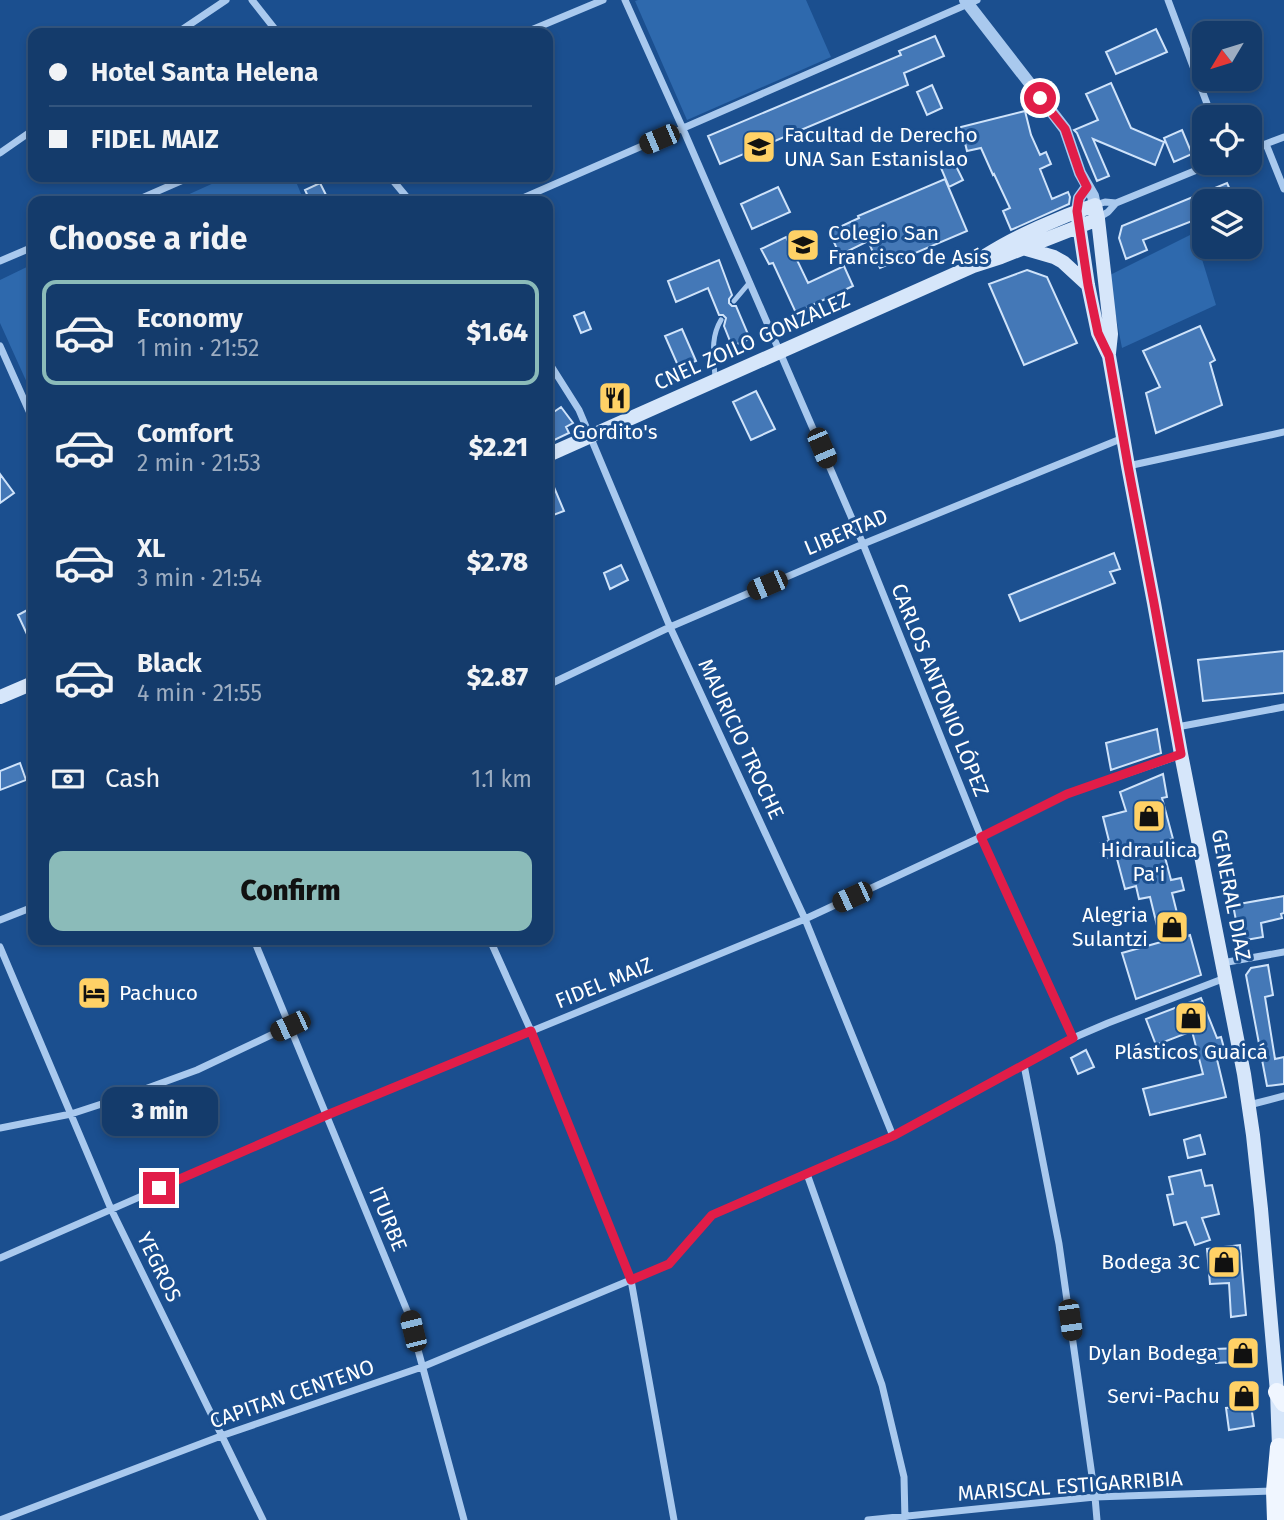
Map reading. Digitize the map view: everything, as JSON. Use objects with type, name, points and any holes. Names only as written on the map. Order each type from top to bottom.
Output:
[{"type":"main road","name":"CNEL ZOILO GONZALEZ","points":[[973,265],[997,248],[1077,211],[1096,212]]},
{"type":"main road","points":[[1077,211],[1098,333],[1109,356]]},
{"type":"main road","name":"CNEL ZOILO GONZALEZ","points":[[553,453],[973,265],[1080,226],[1096,212]]},
{"type":"main road","points":[[1096,212],[1111,334],[1109,356]]},
{"type":"main road","points":[[1023,248],[1063,262],[1088,285]]},
{"type":"main road","name":"GENERAL DIAZ","points":[[1109,356],[1181,754],[1249,1105],[1280,1398],[1281,1447]]},
{"type":"main road","points":[[0,697],[28,684]]},
{"type":"main road","points":[[1276,1520],[1281,1447]]},
{"type":"street","points":[[184,28],[226,0]]},
{"type":"street","points":[[252,0],[274,28]]},
{"type":"street","points":[[536,28],[603,0]]},
{"type":"street","name":"CARLOS ANTONIO LÓPEZ","points":[[625,0],[863,544],[981,837],[1073,1038]]},
{"type":"street","points":[[1168,0],[1207,105]]},
{"type":"street","points":[[528,196],[970,1],[1065,129],[1080,173],[1093,196],[1096,212]]},
{"type":"street","points":[[0,153],[28,134]]},
{"type":"street","points":[[1262,146],[1284,137]]},
{"type":"street","points":[[1266,144],[1284,189]]},
{"type":"street","points":[[1096,212],[1108,212],[1116,203],[1192,172]]},
{"type":"street","points":[[146,196],[179,182]]},
{"type":"street","points":[[394,182],[406,196]]},
{"type":"street","points":[[1077,211],[1079,198],[1087,187]]},
{"type":"street","points":[[1096,212],[1105,202],[1116,203]]},
{"type":"street","points":[[0,261],[28,249]]},
{"type":"street","points":[[0,346],[28,409]]},
{"type":"street","name":"MAURICIO TROCHE","points":[[553,369],[579,410],[670,627],[805,919],[893,1136]]},
{"type":"street","points":[[1128,466],[1284,432]]},
{"type":"street","name":"LIBERTAD","points":[[553,683],[670,627],[863,544],[1124,438]]},
{"type":"street","points":[[1177,727],[1284,707]]},
{"type":"street","name":"FIDEL MAIZ","points":[[0,1258],[327,1115],[805,919],[1067,794],[1181,754]]},
{"type":"street","points":[[0,920],[28,909]]},
{"type":"street","name":"ITURBE","points":[[256,945],[408,1312],[464,1520]]},
{"type":"street","points":[[492,945],[531,1031],[631,1280],[674,1520]]},
{"type":"street","name":"YEGROS","points":[[0,947],[111,1209],[262,1520]]},
{"type":"street","name":"CAPITAN CENTENO","points":[[0,1520],[222,1436],[422,1367],[669,1264],[712,1215],[893,1136],[1073,1038],[1224,970],[1284,952]]},
{"type":"street","points":[[0,1128],[71,1114],[123,1097],[197,1070],[290,1026]]},
{"type":"street","points":[[1024,1065],[1059,1244],[1097,1520]]},
{"type":"street","points":[[1249,1105],[1284,1096]]},
{"type":"street","points":[[807,1174],[882,1385],[904,1477],[905,1519]]},
{"type":"street","name":"MARISCAL ESTIGARRIBIA","points":[[868,1520],[905,1519],[1095,1497],[1280,1488]]},
{"type":"lane","points":[[734,300],[750,282]]},
{"type":"lane","points":[[715,381],[713,345],[716,328],[721,320]]},
{"type":"shaded area","points":[[806,0],[831,57],[687,120],[635,1]]},
{"type":"shaded area","points":[[216,182],[296,182],[302,196],[185,196]]},
{"type":"shaded area","points":[[1192,234],[1192,259],[1202,259],[1216,305],[1122,348],[1108,276]]},
{"type":"shaded area","points":[[28,266],[28,385],[0,323],[0,280]]},
{"type":"building","points":[[1156,29],[1167,52],[1116,74],[1106,52]]},
{"type":"building","points":[[935,36],[944,56],[904,73],[908,85],[720,164],[708,136],[901,55],[899,51]]},
{"type":"building","points":[[1111,83],[1131,128],[1164,142],[1155,165],[1093,139],[1109,176],[1097,181],[1074,130],[1098,120],[1086,94]]},
{"type":"building","points":[[932,85],[942,108],[927,115],[917,92]]},
{"type":"building","points":[[1025,111],[1040,155],[1046,152],[1051,164],[1040,169],[1052,199],[1068,192],[1070,197],[1069,204],[1011,230],[1003,211],[1010,208],[994,174],[981,148],[967,151],[961,127]]},
{"type":"building","points":[[1182,130],[1192,154],[1174,162],[1164,138]]},
{"type":"building","points":[[954,162],[963,180],[949,187],[941,168]]},
{"type":"building","points":[[945,179],[967,231],[880,268],[868,241],[840,255],[829,232],[859,218],[858,216]]},
{"type":"building","points":[[320,183],[326,196],[308,196],[305,190]]},
{"type":"building","points":[[1227,183],[1230,189],[1212,189]]},
{"type":"building","points":[[778,187],[790,212],[752,229],[741,204]]},
{"type":"building","points":[[1192,197],[1192,221],[1143,240],[1147,250],[1126,259],[1119,238],[1122,226]]},
{"type":"building","points":[[786,237],[808,283],[844,266],[853,286],[796,313],[773,263],[769,264],[761,249]]},
{"type":"building","points":[[719,260],[732,295],[729,303],[736,306],[750,339],[732,346],[724,326],[726,318],[719,315],[708,288],[676,302],[668,281]]},
{"type":"building","points":[[1027,270],[1047,277],[1077,343],[1024,365],[989,284]]},
{"type":"building","points":[[584,312],[591,329],[581,333],[574,316]]},
{"type":"building","points":[[1200,326],[1215,360],[1210,363],[1222,405],[1156,433],[1146,393],[1160,387],[1143,351]]},
{"type":"building","points":[[682,329],[696,361],[679,368],[665,336]]},
{"type":"building","points":[[756,391],[775,429],[751,440],[733,402]]},
{"type":"building","points":[[561,407],[573,423],[566,427],[569,433],[553,441],[553,413]]},
{"type":"building","points":[[0,474],[14,493],[0,503]]},
{"type":"building","points":[[553,485],[564,511],[553,515]]},
{"type":"building","points":[[1114,553],[1120,569],[1110,572],[1115,583],[1020,621],[1009,595]]},
{"type":"building","points":[[621,565],[628,580],[610,589],[604,573]]},
{"type":"building","points":[[28,610],[28,636],[18,615]]},
{"type":"building","points":[[1284,651],[1284,693],[1203,701],[1198,660]]},
{"type":"building","points":[[1157,729],[1161,753],[1111,770],[1106,743]]},
{"type":"building","points":[[20,763],[26,780],[0,790],[0,771]]},
{"type":"building","points":[[1163,774],[1167,797],[1162,798],[1173,839],[1161,842],[1171,880],[1181,878],[1184,890],[1172,893],[1183,937],[1190,935],[1201,975],[1136,999],[1122,953],[1161,942],[1150,897],[1139,899],[1136,886],[1125,889],[1116,855],[1106,858],[1101,843],[1109,841],[1103,817],[1126,811],[1120,792]]},
{"type":"building","points":[[1284,896],[1282,918],[1261,923],[1263,937],[1240,941],[1233,905]]},
{"type":"building","points":[[1268,965],[1273,995],[1265,997],[1275,1059],[1284,1057],[1284,1084],[1267,1086],[1246,975],[1251,968]]},
{"type":"building","points":[[1201,998],[1217,1038],[1221,1037],[1224,1048],[1215,1051],[1226,1097],[1150,1115],[1143,1089],[1203,1074],[1192,1031],[1156,1045],[1146,1019]]},
{"type":"building","points":[[1086,1050],[1094,1067],[1078,1074],[1071,1058]]},
{"type":"building","points":[[1200,1135],[1205,1154],[1188,1158],[1184,1140]]},
{"type":"building","points":[[1201,1170],[1205,1186],[1212,1185],[1219,1214],[1202,1218],[1210,1240],[1195,1245],[1186,1222],[1174,1225],[1167,1195],[1173,1194],[1169,1177]]},
{"type":"building","points":[[1240,1245],[1246,1315],[1231,1317],[1229,1283],[1210,1284],[1207,1249]]},
{"type":"building","points":[[1253,1341],[1254,1361],[1216,1363],[1215,1349],[1240,1348],[1239,1342]]},
{"type":"building","points":[[1251,1382],[1255,1404],[1251,1405],[1254,1426],[1229,1430],[1226,1408],[1237,1407],[1234,1385]]},
{"type":"place","name":"Facultad de Derecho UNA San Estanislao","points":[[759,147]]},
{"type":"place","name":"Colegio San Francisco de Asís","points":[[803,245]]},
{"type":"place","name":"Gordito's","points":[[615,398]]},
{"type":"place","name":"Hidraulica Pa'i","points":[[1149,816]]},
{"type":"place","name":"Alegria Sulantzi","points":[[1172,927]]},
{"type":"place","name":"Pachuco","points":[[94,993]]},
{"type":"place","name":"Plásticos Guaicá","points":[[1191,1018]]},
{"type":"place","name":"Bodega 3C","points":[[1224,1262]]},
{"type":"place","name":"Dylan Bodega","points":[[1243,1353]]},
{"type":"place","name":"Servi-Pachu","points":[[1244,1396]]},
{"type":"route","points":[[159,1188],[531,1031],[631,1280],[669,1264],[712,1215],[893,1136],[1073,1038],[981,837],[1067,794],[1181,754],[1109,356],[1098,333],[1088,285],[1077,211],[1079,198],[1087,187],[1065,129],[1040,98]]}]
